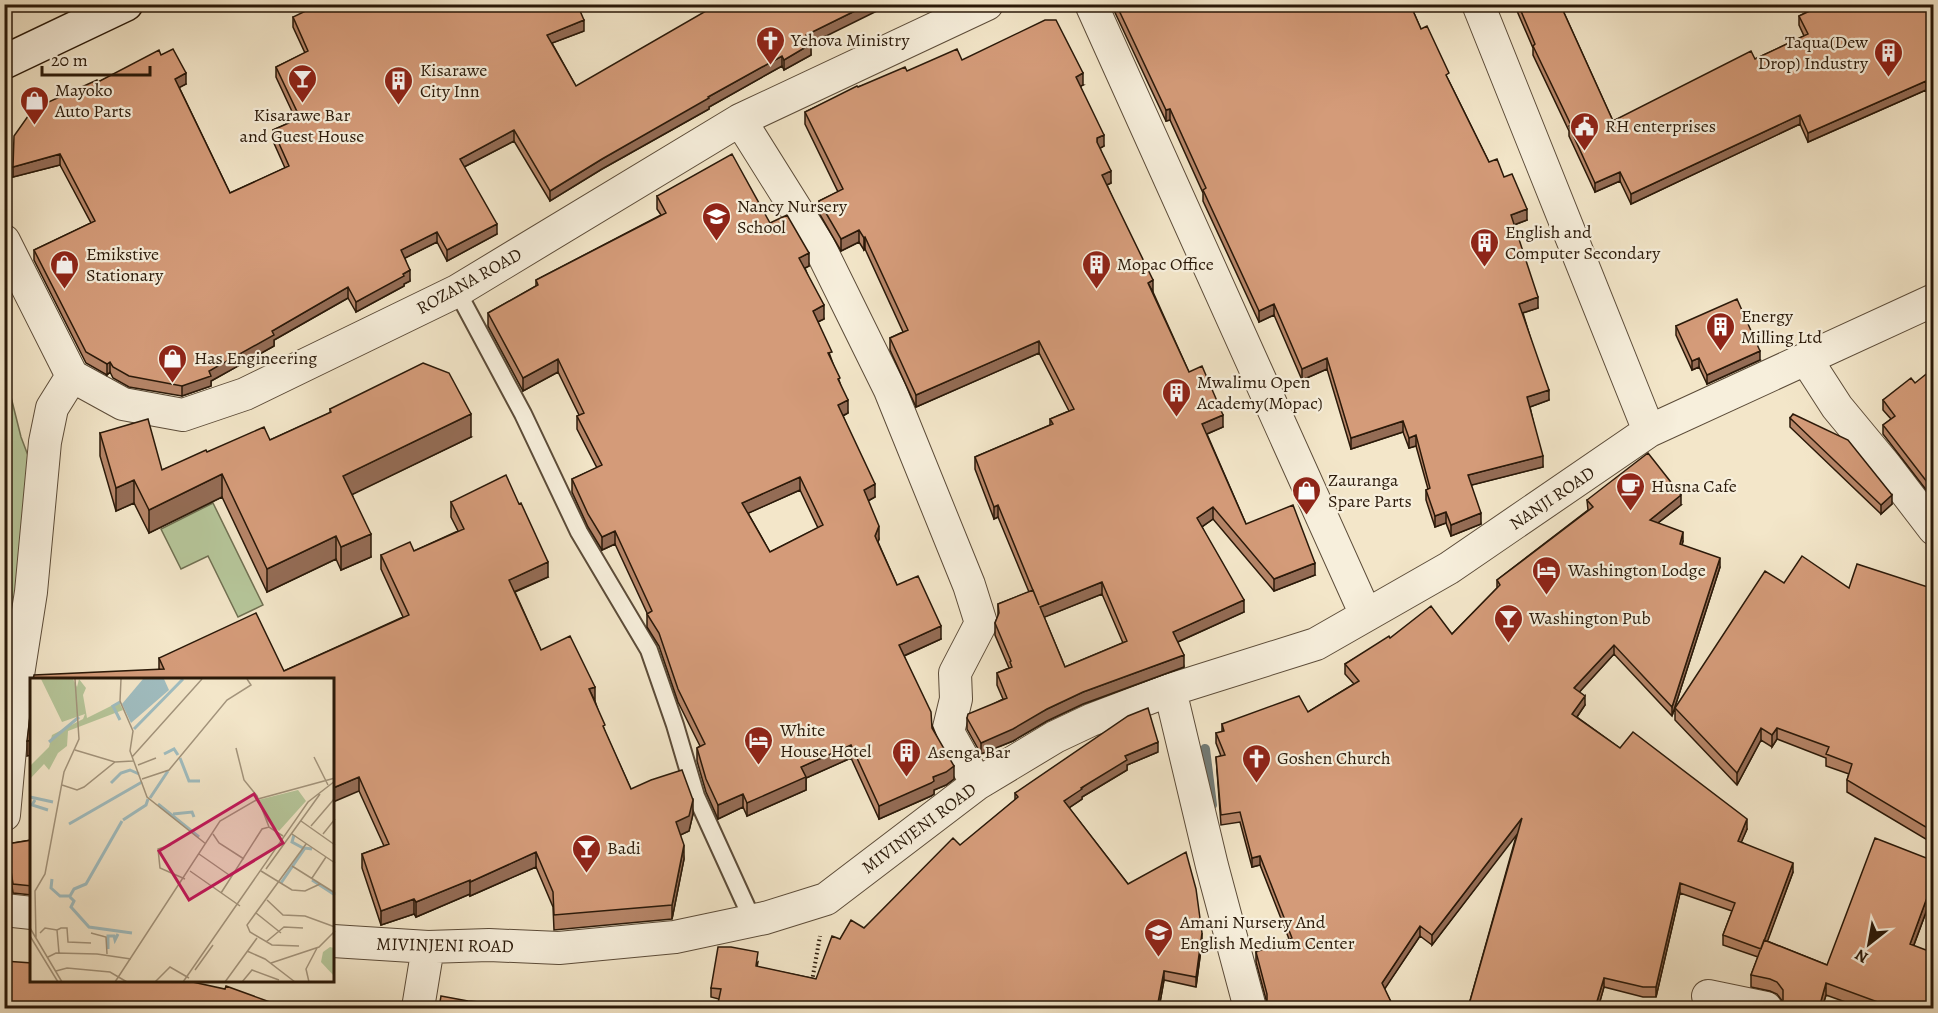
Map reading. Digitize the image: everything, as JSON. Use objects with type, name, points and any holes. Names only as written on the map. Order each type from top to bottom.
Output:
[{"type":"main road","points":[[4,62],[126,4]]},
{"type":"street","name":"ROZANA ROAD","points":[[72,376],[123,404],[183,415],[245,394],[457,291],[740,120],[987,4]]},
{"type":"street","points":[[1091,4],[1366,615]]},
{"type":"street","points":[[1478,4],[1649,431]]},
{"type":"street","points":[[740,120],[819,246],[890,390],[969,585],[981,623],[956,673],[956,699],[948,732],[977,784]]},
{"type":"street","points":[[4,241],[72,376],[52,408],[45,442],[31,592],[15,694],[4,814]]},
{"type":"street","name":"NANJI ROAD","points":[[1170,690],[1316,644],[1449,568],[1649,431],[1934,300]]},
{"type":"street","points":[[1806,359],[1837,407],[1886,465],[1934,529]]},
{"type":"street","points":[[1170,690],[1212,866],[1250,1008]]},
{"type":"street","name":"MIVINJENI ROAD","points":[[334,941],[428,947],[489,945],[571,947],[675,937],[753,921],[826,899],[977,784],[1055,737],[1091,720],[1170,690]]},
{"type":"street","points":[[4,910],[30,913]]},
{"type":"street","points":[[418,1008],[428,947]]},
{"type":"street","points":[[1708,996],[1766,1008]]},
{"type":"lane","points":[[457,291],[523,414],[579,532],[649,650],[696,796],[753,921]]},
{"type":"path","points":[[809,990],[826,899]]},
{"type":"green space","points":[[5,373],[21,437],[43,495],[5,807]]},
{"type":"green space","points":[[213,503],[263,605],[238,617],[208,556],[181,569],[161,529]]},
{"type":"building","points":[[320,4],[577,4],[584,20],[547,35],[576,86],[718,4],[869,4],[806,35],[811,44],[784,60],[782,56],[708,97],[550,191],[514,130],[460,159],[497,224],[447,250],[437,232],[401,250],[410,270],[403,274],[404,276],[356,302],[348,287],[272,331],[274,335],[209,371],[211,376],[182,386],[129,376],[113,367],[110,362],[107,364],[86,352],[34,250],[95,221],[60,154],[13,167],[14,136],[33,109],[97,80],[98,82],[159,50],[161,55],[173,49],[186,73],[175,79],[230,193],[289,166],[273,130],[300,118],[276,67],[308,51],[293,17]]},
{"type":"building","points":[[1116,4],[1410,4],[1421,29],[1427,26],[1449,73],[1446,75],[1489,162],[1497,159],[1504,177],[1512,174],[1527,209],[1511,215],[1538,297],[1519,304],[1549,390],[1527,397],[1543,456],[1468,475],[1481,513],[1451,525],[1446,512],[1435,516],[1426,490],[1430,488],[1416,435],[1409,438],[1403,421],[1351,438],[1327,358],[1302,369],[1274,304],[1259,311],[1203,190],[1206,188],[1170,109],[1166,110]]},
{"type":"building","points":[[1518,4],[1560,4],[1613,121],[1751,51],[1755,59],[1808,34],[1799,16],[1816,8],[1815,4],[1934,4],[1934,98],[1926,81],[1808,133],[1800,115],[1631,194],[1620,172],[1595,183],[1569,126],[1571,125],[1533,46],[1535,44]]},
{"type":"building","points":[[1045,20],[1056,20],[1083,73],[1076,77],[1104,135],[1097,138],[1097,142],[1111,171],[1102,175],[1153,280],[1148,283],[1189,372],[1202,366],[1223,415],[1202,424],[1246,524],[1293,505],[1315,563],[1274,579],[1213,507],[1197,518],[1244,600],[1173,632],[1184,655],[1083,692],[981,743],[967,718],[968,714],[1007,698],[997,673],[1012,667],[995,623],[999,613],[998,604],[1033,590],[998,505],[994,507],[975,457],[1053,424],[1050,419],[1074,409],[1039,341],[916,395],[890,338],[908,330],[865,237],[859,230],[841,239],[819,201],[843,189],[805,112],[857,86],[905,67],[907,71],[957,49],[962,60]],"holes":[[[1102,582],[1127,641],[1065,667],[1040,607]]]},
{"type":"building","points":[[732,154],[770,223],[787,215],[809,253],[799,258],[824,305],[813,311],[832,352],[828,353],[848,400],[838,405],[875,484],[864,490],[879,526],[875,536],[897,585],[918,576],[941,626],[899,645],[931,712],[932,728],[954,766],[933,777],[934,781],[931,783],[879,806],[851,745],[801,767],[806,777],[747,803],[743,794],[718,805],[706,779],[697,748],[705,744],[678,689],[659,633],[647,614],[652,611],[615,531],[602,537],[588,514],[572,479],[602,465],[577,416],[584,413],[558,359],[523,378],[488,313],[538,285],[536,280],[666,213],[657,196]],"holes":[[[800,477],[823,525],[770,552],[742,503]]]},
{"type":"building","name":"Energy Milling Ltd","points":[[1737,299],[1760,351],[1707,375],[1699,358],[1692,361],[1676,326]]},
{"type":"building","points":[[423,363],[449,373],[471,414],[343,476],[371,534],[341,547],[336,536],[267,569],[222,474],[149,510],[134,480],[116,488],[100,433],[148,419],[162,470],[264,427],[270,440],[331,412],[330,409]]},
{"type":"building","points":[[1930,371],[1934,376],[1934,491],[1883,425],[1895,416],[1883,400],[1911,378],[1915,383]]},
{"type":"building","points":[[1793,414],[1848,440],[1892,495],[1881,505],[1790,418]]},
{"type":"building","points":[[1648,453],[1681,495],[1650,520],[1683,532],[1680,544],[1720,558],[1672,707],[1614,645],[1574,688],[1585,696],[1572,714],[1620,748],[1633,732],[1747,819],[1738,841],[1793,863],[1761,949],[1723,935],[1735,903],[1680,883],[1656,987],[1643,987],[1604,978],[1595,1008],[1468,1008],[1522,818],[1432,935],[1420,926],[1382,983],[1394,1008],[1271,1008],[1267,1001],[1256,952],[1292,938],[1260,856],[1252,858],[1240,812],[1221,815],[1216,757],[1225,755],[1216,733],[1224,731],[1222,724],[1299,696],[1308,712],[1359,681],[1345,664],[1389,636],[1390,638],[1431,606],[1452,634],[1500,585],[1497,580],[1593,507],[1587,500]]},
{"type":"building","points":[[506,475],[548,562],[509,580],[541,650],[570,636],[595,687],[589,689],[631,789],[682,770],[693,800],[689,816],[676,822],[684,845],[672,905],[554,915],[553,892],[536,852],[470,882],[470,880],[416,902],[414,899],[381,911],[362,854],[389,844],[359,777],[334,788],[334,678],[33,678],[34,675],[164,669],[159,658],[256,613],[284,671],[409,615],[381,555],[410,542],[414,551],[464,529],[451,502]]},
{"type":"building","points":[[1802,556],[1849,588],[1857,564],[1934,589],[1934,832],[1847,780],[1852,764],[1826,754],[1829,747],[1777,728],[1772,735],[1761,728],[1737,773],[1675,708],[1765,571],[1784,583]]},
{"type":"building","points":[[1148,708],[1158,742],[1125,756],[1127,760],[1064,801],[1128,884],[1186,852],[1196,889],[1202,933],[1196,977],[1164,971],[1157,1008],[1070,1008],[1048,1004],[1048,1008],[717,1008],[721,989],[711,988],[718,947],[758,952],[756,966],[816,979],[832,936],[840,939],[851,920],[864,928],[953,838],[960,845],[1018,797],[1015,793],[1128,716]]},
{"type":"building","points":[[30,716],[30,740],[27,741]]},
{"type":"building","points":[[1875,838],[1934,861],[1934,884],[1932,884],[1910,944],[1934,953],[1934,1003],[1932,1008],[1894,1008],[1826,983],[1819,1008],[1779,1008],[1783,1000],[1783,990],[1777,982],[1751,975],[1764,940],[1827,965]]},
{"type":"building","points":[[30,840],[30,886],[13,884],[7,844]]},
{"type":"building","points":[[4,961],[30,963],[30,983],[197,983],[225,989],[226,986],[284,1008],[4,1008]]},
{"type":"building","points":[[441,996],[516,1005],[592,1008],[439,1008]]},
{"type":"building","points":[[1697,1005],[1716,1008],[1695,1008]]},
{"type":"building","points":[[1721,1005],[1737,1008],[1720,1008]]},
{"type":"waterway","points":[[1205,749],[1212,805]]},
{"type":"place","name":"Yehova Ministry","points":[[770,66]]},
{"type":"place","name":"Taqua(Dew Drop) Industry","points":[[1889,78]]},
{"type":"place","name":"Kisarawe Bar and Guest House","points":[[302,104]]},
{"type":"place","name":"Kisarawe City Inn","points":[[399,106]]},
{"type":"place","name":"Mayoko Auto Parts","points":[[34,126]]},
{"type":"place","name":"RH enterprises","points":[[1584,152]]},
{"type":"place","name":"Nancy Nursery School","points":[[716,242]]},
{"type":"place","name":"English and Computer Secondary","points":[[1484,268]]},
{"type":"place","name":"Emikstive Stationary","points":[[65,290]]},
{"type":"place","name":"Mopac Office","points":[[1096,290]]},
{"type":"place","name":"Energy Milling Ltd","points":[[1720,352]]},
{"type":"place","name":"Has Engineering","points":[[173,384]]},
{"type":"place","name":"Mwalimu Open Academy(Mopac)","points":[[1176,418]]},
{"type":"place","name":"Husna Cafe","points":[[1630,512]]},
{"type":"place","name":"Zauranga Spare Parts","points":[[1307,516]]},
{"type":"place","name":"Washington Lodge","points":[[1547,596]]},
{"type":"place","name":"Washington Pub","points":[[1508,644]]},
{"type":"place","name":"White House Hotel","points":[[759,766]]},
{"type":"place","name":"Asenga Bar","points":[[907,778]]},
{"type":"place","name":"Goshen Church","points":[[1256,784]]},
{"type":"place","name":"Badi","points":[[586,874]]},
{"type":"place","name":"Amani Nursery And English Medium Center","points":[[1159,958]]}]
